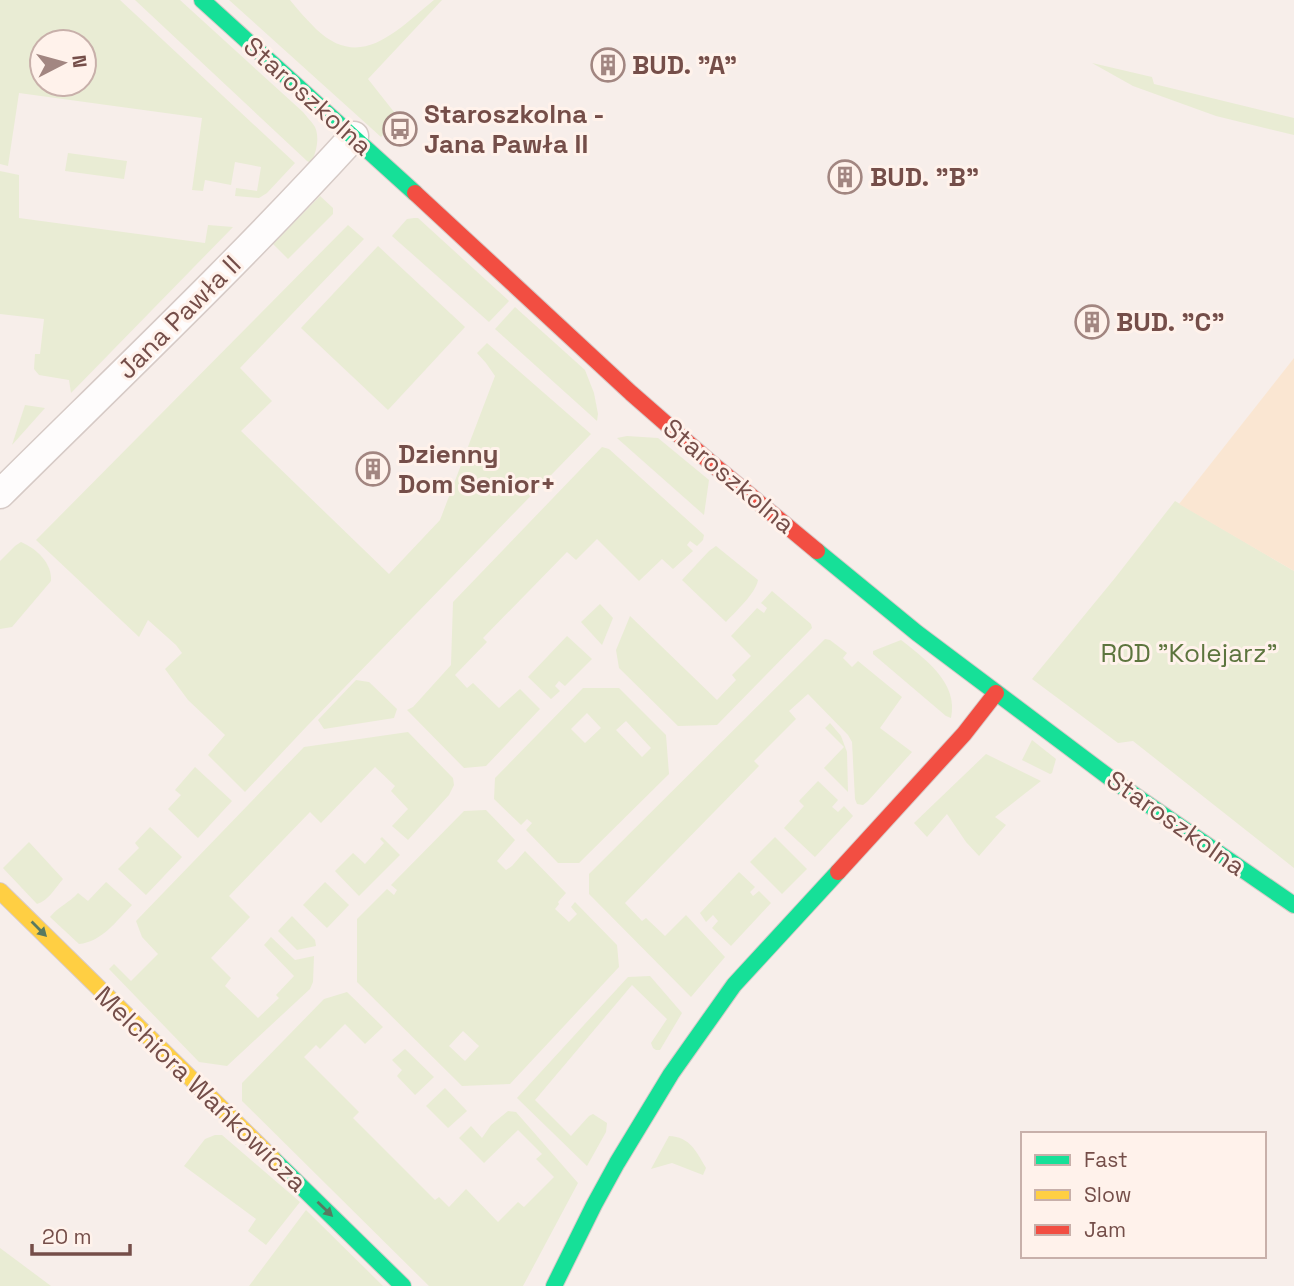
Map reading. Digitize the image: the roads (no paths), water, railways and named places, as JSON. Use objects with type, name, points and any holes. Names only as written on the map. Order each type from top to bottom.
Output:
[{"type":"street","name":"Staroszkolna","points":[[202,0],[354,136],[621,384],[917,633],[1114,781],[1294,905]]},
{"type":"street","name":"Jana Pawła II","points":[[0,494],[264,232],[354,136]]},
{"type":"street","points":[[554,1286],[617,1163],[671,1074],[734,985],[964,734],[996,693]]},
{"type":"street","name":"Melchiora Wańkowicza","points":[[0,891],[402,1286]]},
{"type":"place","name":"BUD. \"A\"","points":[[608,65]]},
{"type":"place","name":"Staroszkolna - Jana Pawła II","points":[[400,129]]},
{"type":"place","name":"BUD. \"B\"","points":[[845,177]]},
{"type":"place","name":"BUD. \"C\"","points":[[1092,322]]},
{"type":"place","name":"Dzienny Dom Senior+","points":[[373,469]]},
{"type":"park label","name":"ROD \"Kolejarz\"","points":[[1189,653]]}]
